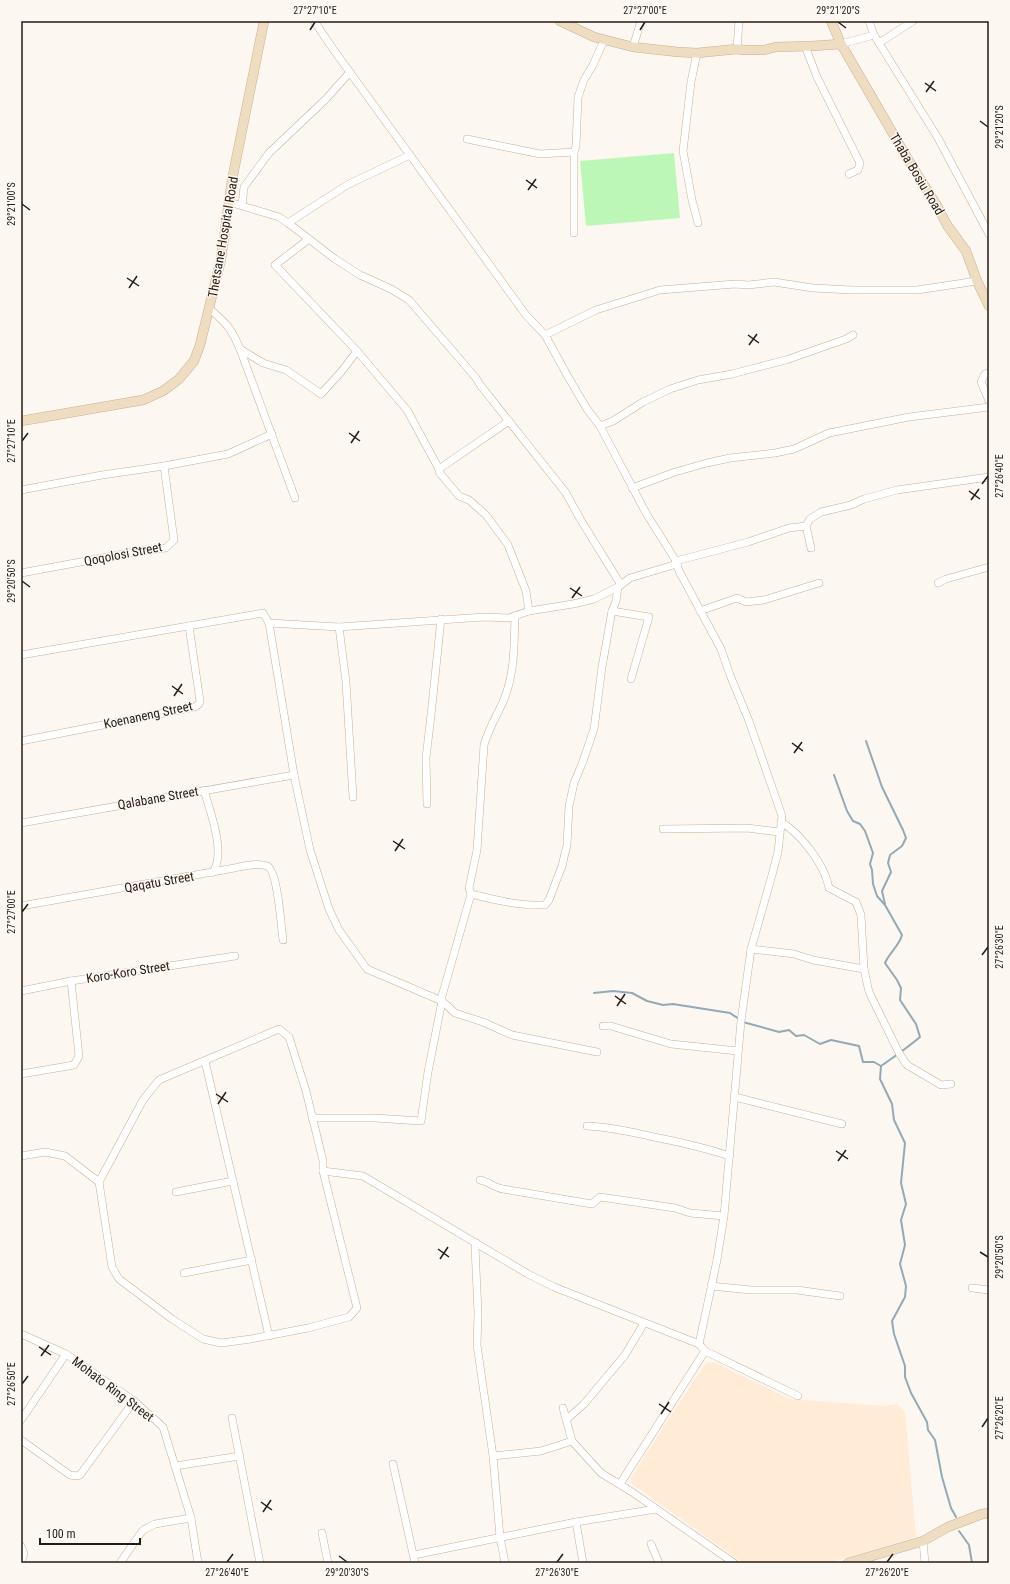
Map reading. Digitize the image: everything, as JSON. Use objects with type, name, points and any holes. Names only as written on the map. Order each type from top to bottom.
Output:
[{"type":"street","name":"Thetsane Hospital Road","points":[[21,421],[143,400],[163,391],[179,379],[194,361],[210,309],[221,259],[229,202],[248,97],[264,21]]},
{"type":"street","points":[[314,21],[526,315],[545,335],[587,409],[600,426],[632,488],[676,563],[721,649],[749,721],[782,816],[779,832],[778,852],[751,949],[738,1051],[724,1216],[717,1260],[699,1344]]},
{"type":"street","points":[[560,21],[594,37],[633,47],[697,53],[737,49],[764,50],[776,46],[841,44],[874,35]]},
{"type":"street","points":[[633,47],[641,21]]},
{"type":"street","points":[[737,49],[739,21]]},
{"type":"street","name":"Thaba Bosiu Road","points":[[831,21],[841,44],[910,163],[938,206],[947,225],[966,251],[989,306]]},
{"type":"street","points":[[869,21],[878,43],[938,138],[989,234]]},
{"type":"street","points":[[878,43],[913,21]]},
{"type":"street","points":[[574,233],[574,152],[577,140],[578,97],[584,80],[593,65],[604,40]]},
{"type":"street","points":[[804,46],[860,163],[858,170],[849,174]]},
{"type":"street","points":[[697,53],[691,82],[684,151],[692,200],[698,223]]},
{"type":"street","points":[[242,205],[244,187],[268,153],[326,99],[350,72]]},
{"type":"street","points":[[467,139],[540,154],[574,152]]},
{"type":"street","points":[[288,223],[347,184],[410,155]]},
{"type":"street","points":[[229,202],[279,217],[335,259],[360,275],[391,289],[409,300],[476,378],[566,493],[620,586],[612,611],[602,667],[594,729],[574,783],[569,806],[567,845],[562,866],[550,900],[544,905],[508,903],[471,894]]},
{"type":"street","points":[[309,239],[275,265],[357,351],[406,410],[439,469],[438,472],[459,496],[469,500],[486,515],[508,545],[526,591],[529,611]]},
{"type":"street","points":[[545,335],[596,310],[660,290],[774,282],[813,288],[852,290],[917,290],[978,281]]},
{"type":"street","points":[[210,309],[226,323],[240,349],[295,498]]},
{"type":"street","points":[[600,426],[670,389],[698,380],[732,374],[786,360],[846,339],[853,335]]},
{"type":"street","points":[[240,349],[263,363],[286,370],[321,394],[341,372],[357,351]]},
{"type":"street","points":[[989,373],[985,374],[981,382],[989,401]]},
{"type":"street","points":[[632,488],[675,472],[706,463],[794,449],[829,433],[909,417],[989,407]]},
{"type":"street","points":[[439,469],[509,421]]},
{"type":"street","points":[[21,490],[228,454],[272,434]]},
{"type":"street","name":"Qoqolosi Street","points":[[21,573],[140,551],[166,548],[174,540],[164,466]]},
{"type":"street","points":[[811,548],[806,526],[810,519],[821,512],[851,505],[864,499],[897,490],[989,477]]},
{"type":"street","points":[[269,623],[339,627],[441,619],[484,617],[504,618],[529,611],[594,599],[620,586],[630,578],[789,528],[806,526]]},
{"type":"street","points":[[938,583],[946,579],[989,567]]},
{"type":"street","points":[[700,611],[737,598],[746,602],[764,600],[819,583]]},
{"type":"street","points":[[612,611],[649,617],[631,679]]},
{"type":"street","points":[[21,655],[263,613],[269,623],[294,775],[310,850],[329,910],[339,930],[367,969],[442,1002],[455,1013],[483,1022],[512,1035],[597,1052]]},
{"type":"street","points":[[312,1118],[375,1118],[421,1121],[428,1072],[442,996],[471,894],[469,888],[477,850],[484,745],[489,728],[503,701],[514,666],[515,616]]},
{"type":"street","points":[[427,804],[426,758],[441,619]]},
{"type":"street","name":"Koenaneng Street","points":[[21,741],[195,707],[200,701],[189,626]]},
{"type":"street","points":[[339,627],[346,682],[354,797]]},
{"type":"street","name":"Qalabane Street","points":[[21,823],[294,775]]},
{"type":"street","name":"Qaqatu Street","points":[[21,906],[212,872],[217,866],[218,850],[215,831],[204,790]]},
{"type":"street","points":[[781,822],[791,828],[808,848],[827,878],[829,888],[856,902],[861,915],[864,969],[869,992],[906,1065],[941,1085],[951,1084]]},
{"type":"street","points":[[663,829],[747,828],[779,832]]},
{"type":"street","points":[[212,872],[258,865],[266,866],[272,870],[280,910],[283,940]]},
{"type":"street","points":[[751,949],[794,954],[813,960],[864,969]]},
{"type":"street","name":"Koro-Koro Street","points":[[21,991],[71,981],[234,956]]},
{"type":"street","points":[[21,1074],[74,1065],[79,1056],[71,981]]},
{"type":"street","points":[[603,1026],[611,1026],[671,1044],[738,1051]]},
{"type":"street","points":[[279,1029],[290,1037],[323,1161],[323,1171],[357,1308],[349,1317],[308,1328],[269,1336],[221,1343],[202,1339],[172,1319],[119,1279],[112,1267],[99,1182],[143,1100],[159,1080],[205,1060],[279,1029]]},
{"type":"street","points":[[205,1060],[269,1336]]},
{"type":"street","points":[[735,1097],[842,1124]]},
{"type":"street","points":[[587,1126],[621,1130],[705,1147],[730,1156]]},
{"type":"street","points":[[21,1156],[45,1152],[65,1156],[99,1182]]},
{"type":"street","points":[[323,1171],[363,1176],[528,1274],[554,1287],[699,1344],[705,1351],[798,1396]]},
{"type":"street","points":[[480,1180],[501,1189],[552,1196],[592,1204],[600,1197],[675,1208],[690,1213],[724,1216]]},
{"type":"street","points":[[176,1192],[233,1181]]},
{"type":"street","points":[[476,1243],[478,1313],[477,1345],[493,1456],[500,1537],[505,1563]]},
{"type":"street","points":[[184,1273],[252,1260]]},
{"type":"street","points":[[711,1286],[751,1290],[797,1290],[840,1296]]},
{"type":"street","points":[[972,1288],[989,1290]]},
{"type":"street","points":[[566,1420],[584,1404],[625,1355],[644,1323]]},
{"type":"street","name":"Mohato Ring Street","points":[[21,1334],[66,1354],[134,1401],[163,1427],[191,1518],[198,1563]]},
{"type":"street","points":[[620,1484],[705,1351]]},
{"type":"street","points":[[21,1420],[66,1354]]},
{"type":"street","points":[[21,1440],[70,1475],[80,1475],[134,1401]]},
{"type":"street","points":[[564,1408],[572,1441],[601,1473],[620,1484],[734,1563]]},
{"type":"street","points":[[232,1418],[260,1563]]},
{"type":"street","points":[[493,1456],[541,1451],[572,1441]]},
{"type":"street","points":[[175,1466],[240,1456]]},
{"type":"street","points":[[393,1464],[415,1559],[500,1537],[576,1522],[656,1509]]},
{"type":"street","points":[[848,1563],[923,1541],[948,1527],[982,1514],[989,1513]]},
{"type":"street","points":[[120,1563],[143,1530],[155,1524],[191,1518]]},
{"type":"street","points":[[576,1522],[583,1563]]},
{"type":"street","points":[[322,1532],[328,1563]]},
{"type":"street","points":[[923,1541],[925,1563]]},
{"type":"street","points":[[651,1544],[659,1563]]},
{"type":"street","points":[[21,1546],[24,1554],[21,1563]]},
{"type":"shaded area","points":[[713,1362],[790,1399],[882,1406],[897,1404],[905,1412],[916,1537],[829,1563],[743,1563],[632,1484],[631,1478],[670,1417],[706,1363]]},
{"type":"green space","points":[[674,153],[680,218],[586,226],[580,161]]},
{"type":"waterway","points":[[866,741],[882,787],[906,838],[902,846],[890,855],[888,863],[891,872],[882,891],[885,904]]},
{"type":"waterway","points":[[834,775],[847,811],[853,821],[860,824],[865,831],[873,853],[870,864],[873,884],[877,896],[885,905],[902,935],[885,963],[901,988],[900,1000],[916,1024],[920,1037],[881,1066]]},
{"type":"waterway","points":[[594,993],[613,991],[632,993],[647,1001],[663,1005],[673,1004],[730,1013],[739,1019]]},
{"type":"waterway","points":[[743,1022],[779,1032],[789,1030],[796,1036],[804,1035],[820,1044],[831,1040],[859,1046],[863,1062],[874,1062],[881,1066],[880,1079],[892,1104],[894,1120],[905,1143],[901,1183],[906,1204],[901,1220],[905,1245],[900,1264],[906,1286],[905,1297],[892,1321],[894,1334],[905,1366],[905,1377],[911,1393],[927,1422],[928,1430],[935,1440],[942,1477],[951,1508],[956,1517]]},
{"type":"waterway","points":[[959,1531],[969,1545],[972,1563]]}]
